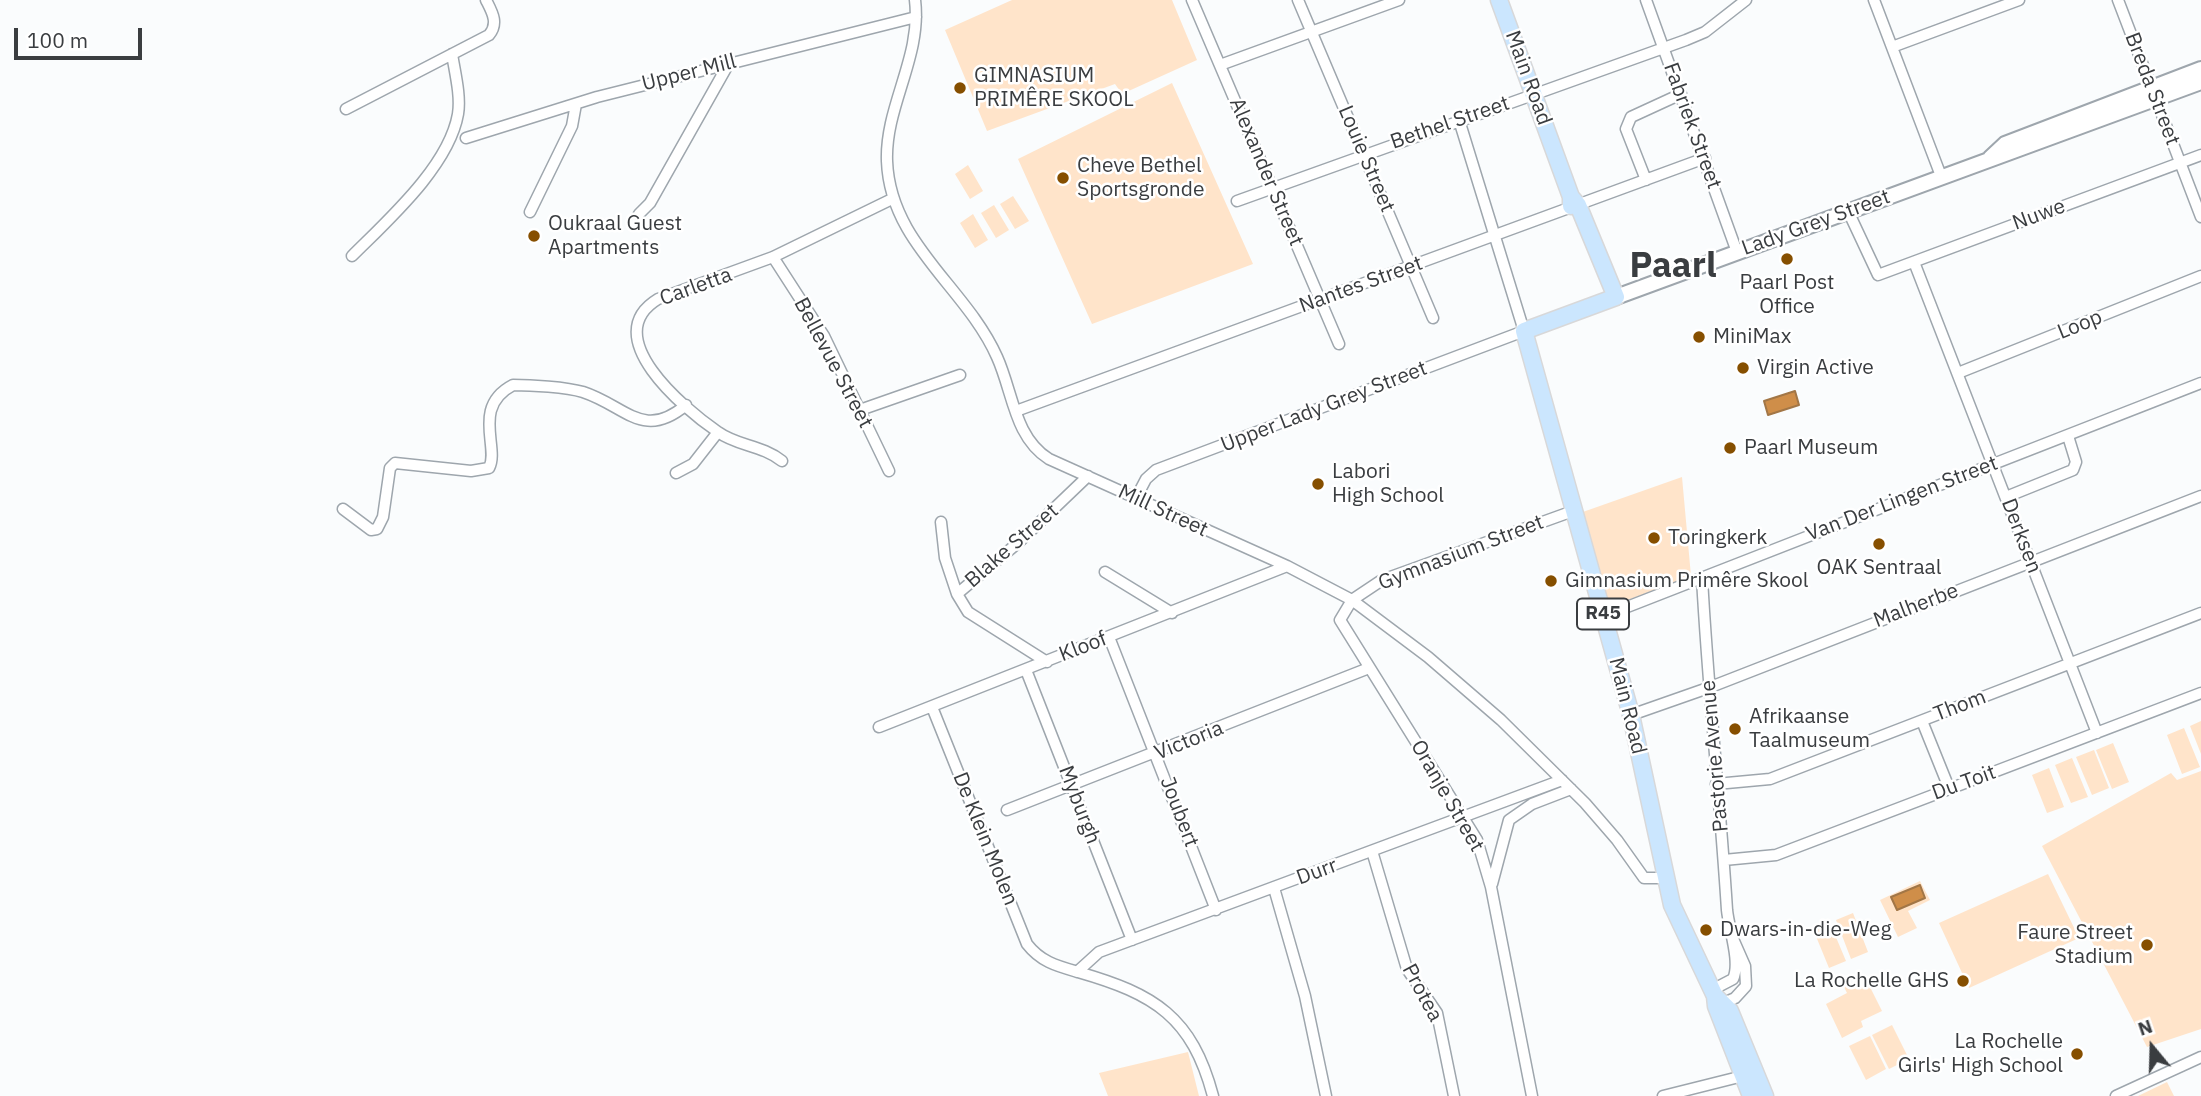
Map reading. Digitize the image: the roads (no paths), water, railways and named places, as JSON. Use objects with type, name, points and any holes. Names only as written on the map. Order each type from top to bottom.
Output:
[{"type":"main road","name":"Main Road","points":[[1499,0],[1574,203]]},
{"type":"main road","name":"Lady Grey Street","points":[[1524,331],[1941,176],[2009,155],[2154,94],[2201,69]]},
{"type":"main road","name":"Lady Grey Street","points":[[2154,94],[2201,82]]},
{"type":"main road","points":[[1574,203],[1611,299]]},
{"type":"main road","points":[[1537,377],[1539,341],[1569,314]]},
{"type":"main road","name":"Main Road","points":[[1524,331],[1631,715],[1675,916],[1717,999],[1749,1074],[1765,1096]]},
{"type":"main road","name":"Main Road","points":[[1749,1074],[1751,1096]]},
{"type":"street","points":[[346,109],[492,32],[494,19],[486,0]]},
{"type":"street","name":"Mill Street","points":[[915,0],[912,52],[888,139],[887,163],[892,199],[915,243],[985,333],[1000,364],[1027,438],[1035,449],[1049,459],[1287,566],[1352,600],[1461,684],[1562,780],[1617,839],[1644,878],[1666,878]]},
{"type":"street","name":"Alexander Street","points":[[1192,0],[1339,344]]},
{"type":"street","name":"Louie Street","points":[[1298,0],[1433,318]]},
{"type":"street","points":[[1220,65],[1399,0]]},
{"type":"street","name":"Fabriek Street","points":[[1646,0],[1737,252]]},
{"type":"street","name":"Bethel Street","points":[[1237,201],[1704,32],[1746,0]]},
{"type":"street","points":[[1874,0],[1941,176]]},
{"type":"street","points":[[1892,47],[2019,0]]},
{"type":"street","name":"Breda Street","points":[[2118,0],[2201,217]]},
{"type":"street","name":"Upper Mill","points":[[466,138],[576,104],[916,17]]},
{"type":"street","points":[[352,257],[420,183],[447,145],[458,113],[452,54]]},
{"type":"street","points":[[639,214],[650,203],[729,63]]},
{"type":"street","points":[[1646,180],[1626,129],[1628,123],[1631,117],[1681,94]]},
{"type":"street","points":[[530,212],[572,126],[576,104]]},
{"type":"street","points":[[1459,120],[1524,331]]},
{"type":"street","name":"Nuwe","points":[[1848,211],[1878,275],[2201,155]]},
{"type":"street","name":"Nantes Street","points":[[1016,411],[1497,237],[1574,203],[1705,158]]},
{"type":"street","name":"Carletta","points":[[782,461],[766,450],[718,432],[686,405],[645,361],[636,336],[638,317],[658,299],[773,257],[892,199]]},
{"type":"street","name":"Bellevue Street","points":[[773,257],[824,336],[888,471]]},
{"type":"street","name":"Derksen","points":[[1914,262],[2097,733]]},
{"type":"street","name":"Loop","points":[[1958,373],[2201,276]]},
{"type":"street","name":"Upper Lady Grey Street","points":[[1136,498],[1146,480],[1156,470],[1524,331]]},
{"type":"street","points":[[860,410],[960,375]]},
{"type":"street","name":"Van Der Lingen Street","points":[[1604,616],[2201,383]]},
{"type":"street","points":[[343,509],[370,530],[377,529],[383,517],[390,468],[395,463],[471,471],[489,468],[492,458],[488,423],[501,395],[513,385],[584,392],[648,422],[663,421],[686,405]]},
{"type":"street","points":[[676,472],[693,464],[718,432]]},
{"type":"street","points":[[2006,497],[2073,470],[2076,463],[2068,436]]},
{"type":"street","name":"Blake Street","points":[[1047,662],[968,612],[957,594],[1018,542],[1088,476]]},
{"type":"street","name":"Malherbe","points":[[1631,715],[1708,688],[2201,496]]},
{"type":"street","name":"Gymnasium Street","points":[[1352,600],[1382,580],[1573,511]]},
{"type":"street","points":[[941,522],[945,558],[957,594]]},
{"type":"street","name":"Kloof","points":[[879,727],[1287,566]]},
{"type":"street","points":[[1105,572],[1172,613]]},
{"type":"street","name":"Pastorie Avenue","points":[[1702,578],[1708,688],[1735,974],[1717,999]]},
{"type":"street","name":"Oranje Street","points":[[1352,600],[1340,620],[1464,817],[1484,858],[1532,1096]]},
{"type":"street","name":"Thom","points":[[1716,784],[1770,779],[2201,613]]},
{"type":"street","name":"Joubert","points":[[1109,638],[1216,910]]},
{"type":"street","name":"Victoria","points":[[1007,810],[1156,754],[1369,668]]},
{"type":"street","name":"Myburgh","points":[[1026,670],[1132,940]]},
{"type":"street","name":"Du Toit","points":[[1724,860],[1776,855],[2201,693]]},
{"type":"street","name":"De Klein Molen","points":[[932,707],[1027,944],[1049,964],[1077,972]]},
{"type":"street","points":[[1922,721],[1949,788]]},
{"type":"street","name":"Durr","points":[[1077,972],[1099,952],[1562,780]]},
{"type":"street","points":[[1491,887],[1509,820],[1532,804],[1571,789]]},
{"type":"street","name":"Protea","points":[[1373,851],[1407,969],[1437,1013],[1454,1096]]},
{"type":"street","points":[[1275,888],[1306,996],[1326,1096]]},
{"type":"street","name":"Pastorie Avenue","points":[[1717,999],[1741,994],[1747,983],[1742,956],[1730,934]]},
{"type":"street","points":[[1077,972],[1143,996],[1168,1013],[1198,1049],[1213,1096]]},
{"type":"street","points":[[2116,1096],[2201,1057]]},
{"type":"street","points":[[1662,1096],[1749,1074]]},
{"type":"place","name":"GIMNASIUM PRIMÊRE SKOOL","points":[[960,88]]},
{"type":"place","name":"Cheve Bethel Sportsgronde","points":[[1063,178]]},
{"type":"place","name":"Oukraal Guest Apartments","points":[[534,236]]},
{"type":"place","name":"Paarl Post Office","points":[[1787,259]]},
{"type":"place","name":"MiniMax","points":[[1699,337]]},
{"type":"place","name":"Virgin Active","points":[[1743,368]]},
{"type":"place","name":"Paarl Museum","points":[[1730,448]]},
{"type":"place","name":"Labori High School","points":[[1318,484]]},
{"type":"place","name":"Toringkerk","points":[[1654,538]]},
{"type":"place","name":"OAK Sentraal","points":[[1879,544]]},
{"type":"place","name":"Gimnasium Primêre Skool","points":[[1551,581]]},
{"type":"place","name":"Afrikaanse Taalmuseum","points":[[1735,729]]},
{"type":"place","name":"Dwars-in-die-Weg","points":[[1706,930]]},
{"type":"place","name":"Faure Street Stadium","points":[[2147,945]]},
{"type":"place","name":"La Rochelle GHS","points":[[1963,981]]},
{"type":"place","name":"La Rochelle Girls' High School","points":[[2077,1054]]},
{"type":"district","name":"Paarl","points":[[1673,267]]}]
